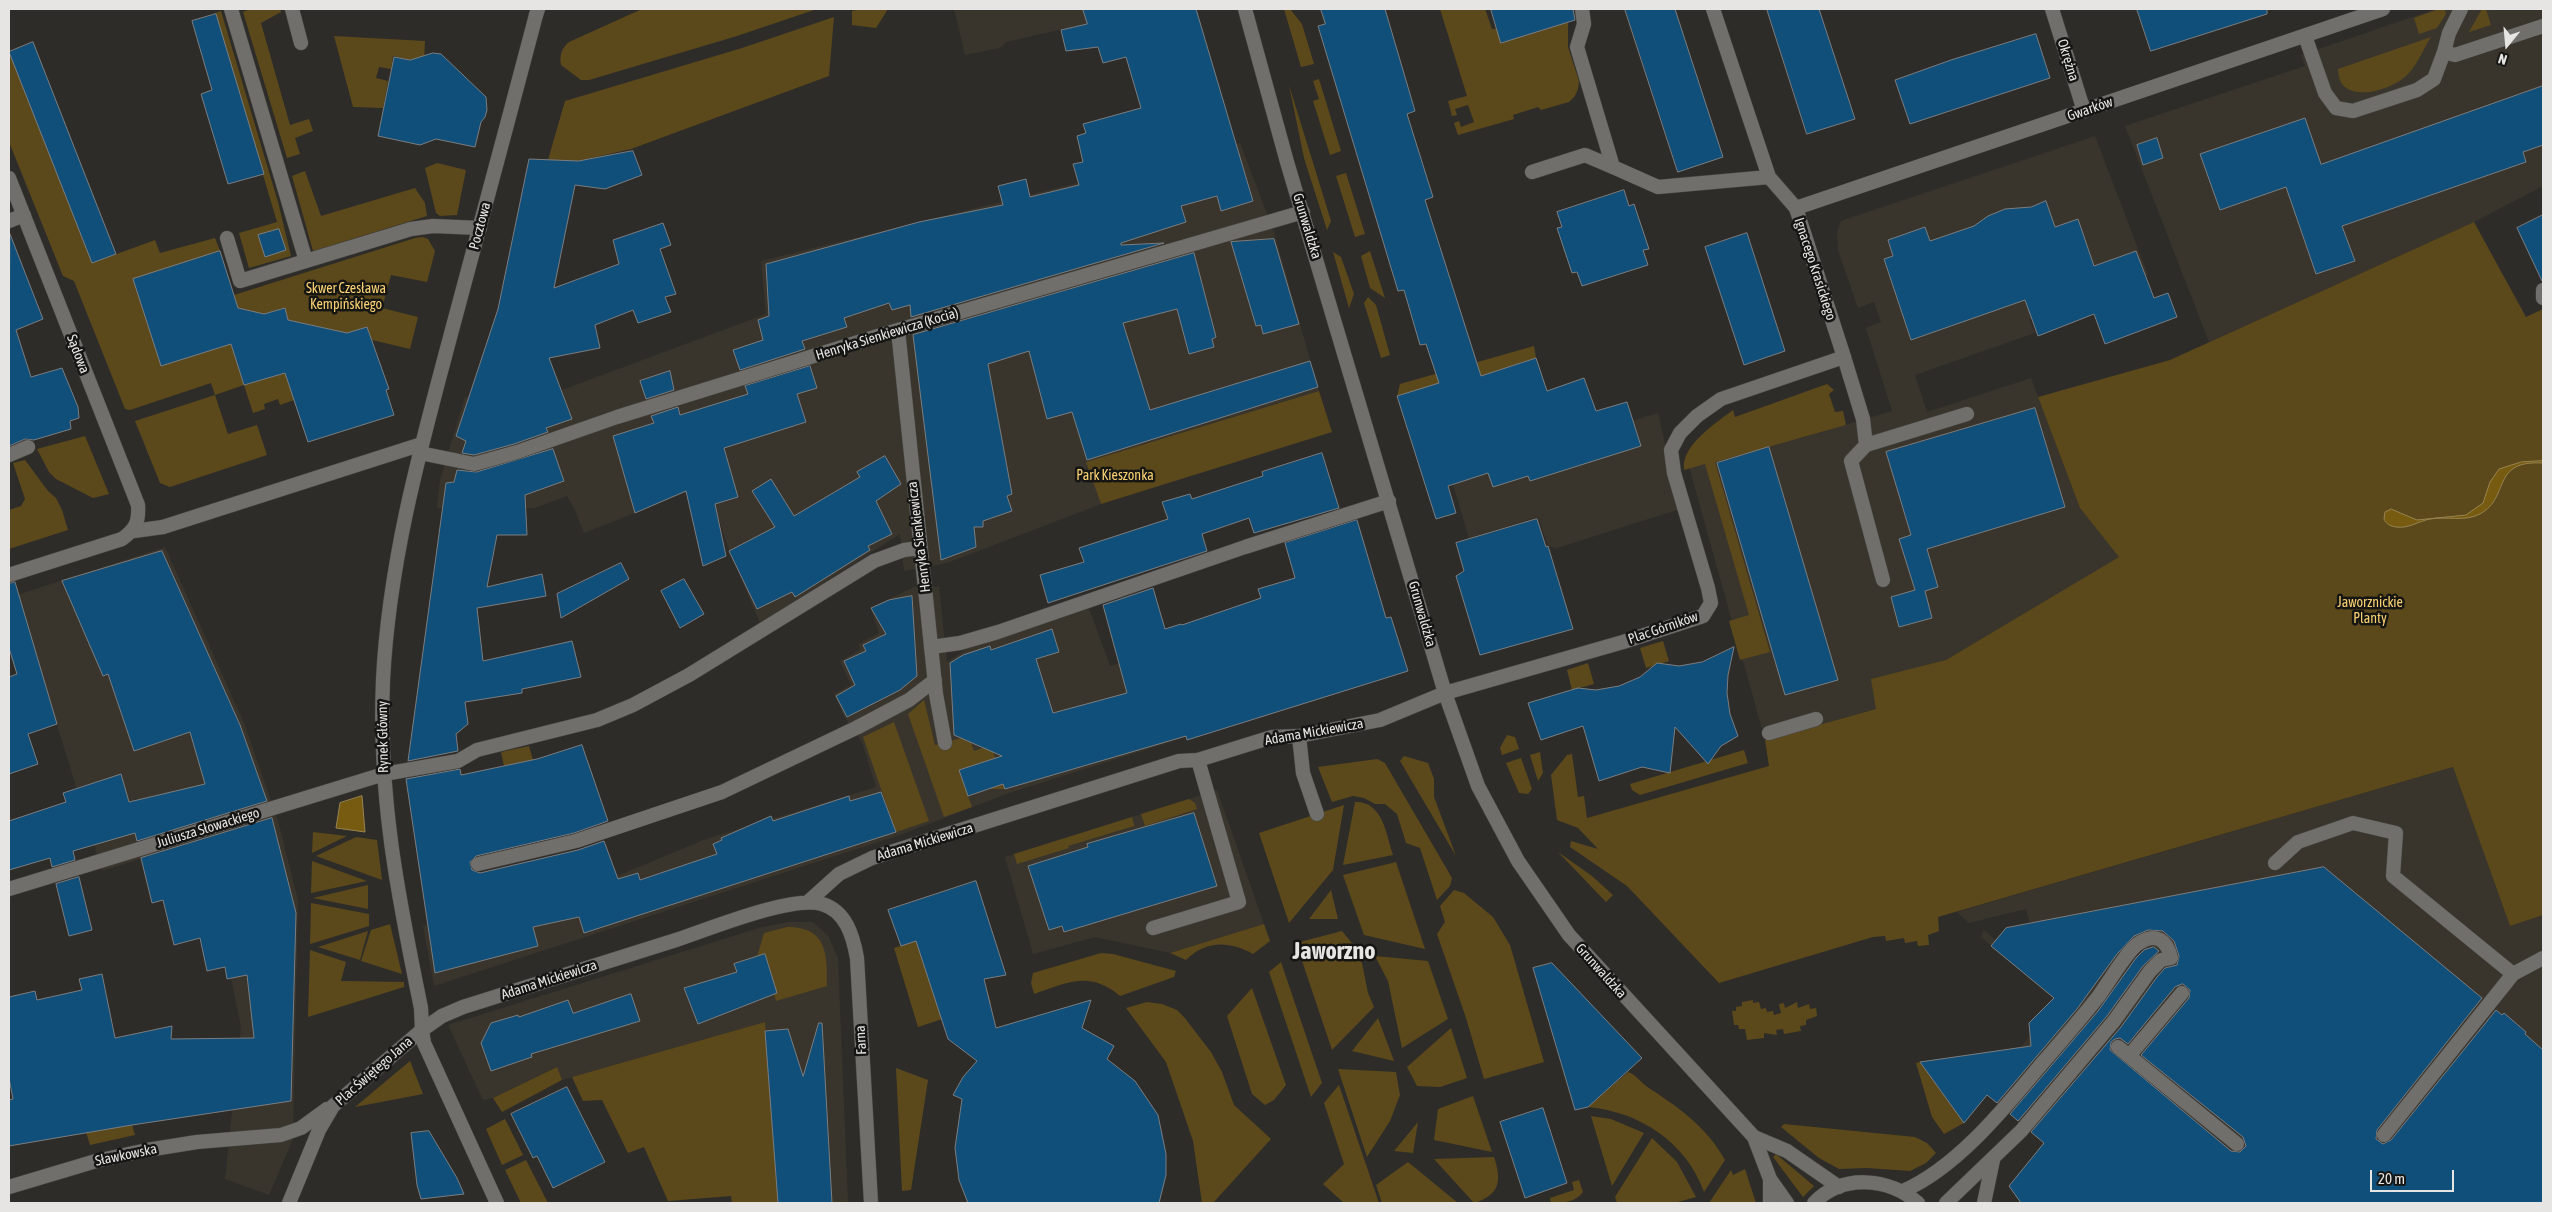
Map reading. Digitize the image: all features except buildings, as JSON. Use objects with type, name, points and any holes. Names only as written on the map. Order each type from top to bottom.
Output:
[{"type":"street","points":[[232,9],[306,261]]},
{"type":"street","points":[[292,9],[302,43]]},
{"type":"street","name":"Grunwaldzka","points":[[1245,9],[1445,693],[1478,786],[1518,861],[1543,899],[1591,960],[1754,1137],[1770,1179],[1787,1203]]},
{"type":"street","points":[[1582,9],[1584,24],[1577,46],[1613,167]]},
{"type":"street","name":"Ignacego Krasickiego","points":[[1713,9],[1769,177],[1796,208],[1863,419],[1866,445]]},
{"type":"street","name":"Okrężna","points":[[2052,9],[2084,111]]},
{"type":"street","name":"Gwarków","points":[[1796,208],[2383,9]]},
{"type":"street","points":[[2306,36],[2325,93],[2336,108],[2354,111],[2417,90],[2434,79],[2449,33],[2461,9]]},
{"type":"street","name":"Pocztowa","points":[[421,448],[537,12]]},
{"type":"street","points":[[2444,52],[2455,55],[2543,26]]},
{"type":"street","points":[[1532,172],[1585,155],[1658,187],[1769,177]]},
{"type":"street","name":"Sądowa","points":[[9,178],[138,505],[139,519],[134,530]]},
{"type":"street","name":"Henryka Sienkiewicza (Kocia)","points":[[421,448],[474,464],[898,330],[1303,212]]},
{"type":"street","points":[[9,221],[24,216]]},
{"type":"street","points":[[227,238],[240,281],[411,229],[434,226],[480,228]]},
{"type":"street","points":[[2543,290],[2543,298]]},
{"type":"street","name":"Henryka Sienkiewicza","points":[[898,330],[935,680],[946,743]]},
{"type":"street","name":"Plac Górników","points":[[1445,693],[1689,622],[1703,616],[1711,603],[1674,473],[1671,450],[1680,434],[1697,416],[1720,399],[1844,357]]},
{"type":"street","points":[[1883,580],[1851,461],[1866,445],[1967,414]]},
{"type":"street","points":[[9,455],[28,447]]},
{"type":"street","points":[[9,575],[122,539],[134,530],[163,527],[421,448]]},
{"type":"street","name":"Rynek Główny","points":[[421,448],[401,533],[389,606],[383,680],[384,774],[392,857],[421,1008],[422,1030]]},
{"type":"street","points":[[932,647],[960,643],[998,632],[1226,553],[1389,501]]},
{"type":"street","name":"Juliusza Słowackiego","points":[[9,889],[384,774],[458,761],[477,750],[571,728],[617,712],[722,656],[874,561],[904,550],[920,548]]},
{"type":"street","points":[[478,864],[576,841],[722,792],[858,727],[909,700],[935,680]]},
{"type":"street","name":"Adama Mickiewicza","points":[[422,1030],[442,1016],[463,1007],[755,915],[809,902],[839,874],[872,858],[1179,761],[1198,760],[1272,737],[1299,736],[1380,720],[1445,693]]},
{"type":"street","points":[[1769,733],[1816,720]]},
{"type":"street","points":[[1299,736],[1303,773],[1317,814]]},
{"type":"street","points":[[1153,928],[1239,902],[1198,760]]},
{"type":"street","points":[[2275,863],[2298,842],[2353,823],[2396,834],[2393,876],[2513,974]]},
{"type":"street","name":"Farna","points":[[809,902],[823,904],[840,916],[851,931],[854,941],[871,1203]]},
{"type":"street","points":[[1903,1191],[1920,1184],[1982,1132],[2098,996],[2137,944],[2150,938],[2162,940],[2168,945],[2171,958],[2161,960],[2150,971],[2114,1020],[2021,1131],[1993,1160],[1946,1203]]},
{"type":"street","points":[[2384,1134],[2513,974],[2543,958]]},
{"type":"street","points":[[2182,993],[2124,1052],[2237,1144]]},
{"type":"street","name":"Plac Świętego Jana","points":[[289,1203],[322,1124],[333,1106],[422,1030]]},
{"type":"street","name":"Plac Świętego Jana","points":[[422,1030],[424,1043],[497,1203]]},
{"type":"street","name":"Sławkowska","points":[[9,1186],[96,1160],[147,1150],[197,1142],[245,1140],[281,1135],[301,1128],[346,1093]]},
{"type":"street","name":"Grunwaldzka","points":[[1754,1137],[1787,1151],[1839,1187]]},
{"type":"street","points":[[1984,1203],[1993,1160]]},
{"type":"street","points":[[1770,1179],[1770,1203]]},
{"type":"street","points":[[1814,1203],[1839,1187],[1867,1182],[1880,1182],[1903,1191],[1918,1203]]},
{"type":"shaded area","points":[[954,9],[1150,9],[1006,42],[1000,48],[965,55]]},
{"type":"shaded area","points":[[2436,9],[2543,9],[2543,186],[2474,222],[2209,342],[2125,126],[2305,66],[2301,55]]},
{"type":"shaded area","points":[[2095,136],[2148,275],[2029,319],[2035,333],[1915,375],[1927,412],[2031,378],[2080,508],[2120,557],[1946,660],[1876,709],[1765,740],[1688,463],[1805,437],[1892,411],[1866,328],[1881,322],[1874,302],[1858,308],[1838,250],[1837,232],[1841,221]]},
{"type":"shaded area","points":[[1240,143],[1274,232],[1319,391],[1087,462],[1101,504],[947,563],[904,571],[900,534],[760,623],[729,550],[707,484],[584,533],[567,496],[535,508],[437,508],[440,480],[465,397],[511,409],[766,314],[761,261]]},
{"type":"shaded area","points":[[1658,413],[1680,509],[1557,548],[1548,546],[1538,517],[1469,538],[1451,478]]},
{"type":"shaded area","points":[[2543,461],[2543,463],[2515,467],[2508,473],[2489,507],[2480,514],[2468,518],[2430,519],[2400,527],[2390,525],[2384,519],[2385,512],[2391,509],[2417,520],[2466,515],[2483,503],[2490,482],[2499,469],[2521,462]]},
{"type":"shaded area","points":[[165,547],[244,723],[278,821],[298,900],[293,1139],[269,1195],[225,1179],[241,1027],[203,839],[102,871],[17,595]]},
{"type":"shaded area","points":[[914,587],[939,587],[947,662],[968,648],[1089,608],[1110,666],[1220,635],[1246,718],[1009,793],[900,835],[434,986],[423,926],[569,896],[706,839],[876,787],[862,742],[844,716],[834,694],[851,685],[840,661],[860,650],[859,644],[879,633],[871,608]]},
{"type":"shaded area","points":[[2453,767],[2510,926],[2543,915],[2543,1203],[2021,1203],[2009,1186],[2044,1143],[1987,1095],[2020,1048],[2058,1002],[1981,937],[1984,930],[1995,940],[2006,928],[2030,923],[2026,909],[1969,923],[1957,912]]},
{"type":"shaded area","points":[[1217,790],[1264,924],[1170,953],[1095,937],[1033,954],[1005,857]]},
{"type":"shaded area","points":[[362,796],[365,832],[336,828],[340,803]]},
{"type":"shaded area","points":[[788,922],[813,922],[829,937],[838,958],[848,1203],[778,1203],[765,1022],[562,1080],[556,1067],[493,1098],[483,1100],[448,1025],[759,928]]},
{"type":"green space","points":[[250,9],[280,9],[281,12],[261,23],[290,125],[309,119],[313,131],[295,138],[300,154],[287,158],[243,12]]},
{"type":"green space","points":[[642,9],[817,9],[737,36],[589,80],[581,80],[561,65],[560,58],[562,52],[569,42]]},
{"type":"green space","points":[[860,9],[888,9],[876,28],[852,25],[852,11]]},
{"type":"green space","points":[[1284,9],[1290,9],[1302,24],[1314,64],[1301,67]]},
{"type":"green space","points":[[1440,9],[1485,9],[1492,29],[1568,22],[1568,47],[1579,81],[1575,96],[1569,102],[1541,110],[1538,107],[1513,115],[1514,119],[1458,135],[1454,123],[1459,121],[1461,127],[1474,122],[1468,105],[1455,109],[1457,115],[1452,116],[1448,101],[1467,96]]},
{"type":"green space","points":[[2439,9],[2445,9],[2446,14],[2437,28],[2419,34],[2414,18]]},
{"type":"green space","points":[[2482,9],[2486,9],[2491,25],[2469,32]]},
{"type":"green space","points":[[221,11],[278,202],[291,256],[249,268],[239,233],[277,222],[215,13]]},
{"type":"green space","points":[[834,17],[829,76],[631,149],[578,161],[548,160],[565,101],[742,48]]},
{"type":"green space","points":[[334,36],[425,41],[424,63],[393,56],[391,69],[379,67],[376,78],[388,81],[383,108],[353,107]]},
{"type":"green space","points":[[2431,37],[2409,73],[2388,87],[2369,92],[2352,91],[2340,81],[2338,69]]},
{"type":"green space","points":[[9,49],[92,263],[155,240],[160,253],[215,238],[220,251],[231,344],[244,385],[215,395],[211,383],[130,410],[125,409],[74,281],[63,276],[9,142]]},
{"type":"green space","points":[[1319,79],[1341,151],[1330,155],[1313,101],[1319,99],[1313,81]]},
{"type":"green space","points":[[1289,85],[1331,221],[1327,230],[1304,158]]},
{"type":"green space","points":[[437,163],[466,170],[457,215],[440,216],[436,213],[425,168]]},
{"type":"green space","points":[[305,171],[321,216],[415,188],[425,203],[427,216],[313,251],[292,176]]},
{"type":"green space","points":[[1346,173],[1365,234],[1355,237],[1336,176]]},
{"type":"green space","name":"Jaworznickie Planty","points":[[2474,222],[2526,317],[2543,309],[2543,915],[2510,926],[2453,767],[1938,917],[1939,931],[1928,935],[1929,945],[1918,946],[1917,941],[1905,943],[1904,938],[1886,941],[1885,936],[1873,937],[1719,983],[1627,886],[1570,847],[1571,841],[1598,849],[1578,828],[1557,820],[1551,775],[1567,755],[1572,754],[1578,797],[1584,796],[1587,818],[1769,766],[1765,740],[1876,709],[1871,679],[1946,660],[2119,557],[2080,508],[2038,397],[2170,360]]},
{"type":"green space","name":"Skwer Czesława Kempińskiego","points":[[423,237],[428,239],[435,251],[427,282],[391,275],[382,308],[418,317],[410,349],[372,340],[367,327],[347,333],[288,320],[284,308],[264,314],[238,308],[234,295]]},
{"type":"green space","points":[[1370,251],[1385,298],[1370,288],[1361,256]]},
{"type":"green space","points":[[1333,252],[1341,257],[1354,294],[1349,308]]},
{"type":"green space","points":[[1368,297],[1376,305],[1390,355],[1381,358],[1364,303]]},
{"type":"green space","points":[[1534,346],[1536,358],[1457,384],[1397,396],[1400,384]]},
{"type":"green space","points":[[285,373],[294,400],[280,405],[278,399],[264,404],[265,409],[253,413],[244,385]]},
{"type":"green space","points":[[1827,384],[1834,390],[1829,394],[1835,412],[1843,411],[1846,425],[1715,462],[1770,652],[1740,660],[1729,621],[1749,615],[1705,464],[1684,470],[1685,461],[1693,444],[1733,410],[1735,417]]},
{"type":"green space","name":"Park Kieszonka","points":[[1319,391],[1332,432],[1101,504],[1086,462]]},
{"type":"green space","points":[[215,395],[228,434],[257,425],[267,455],[170,487],[160,483],[135,421]]},
{"type":"green space","points":[[85,436],[109,494],[93,498],[56,479],[49,472],[37,449]]},
{"type":"green space","points":[[25,460],[48,491],[56,498],[68,530],[9,549],[9,510],[21,506],[25,499],[13,463]]},
{"type":"green space","points":[[1663,641],[1669,661],[1646,668],[1640,648]]},
{"type":"green space","points":[[1588,663],[1594,684],[1572,690],[1567,670]]},
{"type":"green space","points":[[924,700],[935,745],[969,736],[974,751],[991,745],[1005,789],[988,789],[980,763],[959,771],[972,807],[944,817],[908,714]]},
{"type":"green space","points":[[894,722],[929,821],[896,832],[863,737]]},
{"type":"green space","points":[[1507,735],[1515,737],[1519,749],[1502,755],[1500,748]]},
{"type":"green space","points":[[529,746],[533,760],[504,766],[501,752]]},
{"type":"green space","points":[[1744,750],[1748,763],[1640,795],[1632,790],[1630,784]]},
{"type":"green space","points":[[1540,752],[1543,773],[1538,781],[1530,755]]},
{"type":"green space","points":[[1404,756],[1428,763],[1434,779],[1434,797],[1456,856],[1400,761]]},
{"type":"green space","points":[[1521,758],[1532,789],[1528,794],[1519,793],[1506,763]]},
{"type":"green space","points":[[1377,759],[1385,763],[1452,878],[1450,886],[1437,900],[1420,848],[1406,843],[1397,814],[1385,804],[1375,804],[1364,798],[1353,796],[1332,802],[1318,767]]},
{"type":"green space","points":[[1189,799],[1195,803],[1197,809],[1145,826],[1141,814]]},
{"type":"green space","points":[[1355,802],[1364,803],[1372,807],[1377,813],[1382,820],[1393,855],[1343,865]]},
{"type":"green space","points":[[1344,805],[1333,870],[1289,923],[1259,833]]},
{"type":"green space","points":[[1132,817],[1135,828],[1134,826],[1068,846],[1069,848],[1017,864],[1014,854]]},
{"type":"green space","points":[[313,832],[347,836],[312,853]]},
{"type":"green space","points":[[356,837],[377,840],[382,880],[316,856]]},
{"type":"green space","points":[[1558,852],[1592,876],[1613,895],[1606,902]]},
{"type":"green space","points":[[312,861],[367,881],[311,893]]},
{"type":"green space","points":[[1396,862],[1425,949],[1364,935],[1343,875]]},
{"type":"green space","points":[[368,885],[368,909],[313,898]]},
{"type":"green space","points":[[1331,890],[1338,919],[1309,919]]},
{"type":"green space","points":[[1454,890],[1464,893],[1493,917],[1510,945],[1544,1062],[1484,1079],[1466,1018],[1437,934],[1445,922],[1440,906]]},
{"type":"green space","points":[[311,903],[369,914],[369,926],[310,944]]},
{"type":"green space","points":[[390,924],[402,974],[361,961],[371,930]]},
{"type":"green space","points":[[1264,924],[1270,941],[1253,954],[1227,945],[1210,946],[1194,953],[1186,960],[1170,953]]},
{"type":"green space","points":[[787,927],[800,928],[818,937],[827,964],[827,986],[776,1001],[774,994],[777,993],[765,954],[757,957],[764,933]]},
{"type":"green space","points":[[368,931],[360,960],[318,947]]},
{"type":"green space","points":[[1342,931],[1360,953],[1368,993],[1374,1007],[1332,1050],[1296,943]]},
{"type":"green space","points":[[916,941],[937,1005],[987,990],[991,1003],[918,1027],[894,948]]},
{"type":"green space","points":[[310,950],[346,962],[341,981],[404,982],[404,987],[308,1017]]},
{"type":"green space","points":[[1101,953],[1113,954],[1176,971],[1174,977],[1120,996],[1109,988],[1088,981],[1068,983],[1034,994],[1031,983],[1033,973]]},
{"type":"green space","points":[[1375,956],[1428,961],[1448,1019],[1402,1048],[1388,981]]},
{"type":"green space","points":[[1281,962],[1322,1083],[1311,1097],[1269,972]]},
{"type":"green space","points":[[1252,988],[1286,1085],[1274,1100],[1265,1105],[1252,1094],[1227,1016]]},
{"type":"green space","points":[[1753,1000],[1753,1003],[1759,1002],[1761,1009],[1766,1008],[1767,1012],[1773,1011],[1774,1015],[1781,1013],[1779,1004],[1784,1003],[1785,1008],[1797,1002],[1798,1008],[1809,1004],[1810,1009],[1816,1008],[1817,1016],[1806,1020],[1806,1025],[1800,1026],[1801,1031],[1784,1034],[1783,1029],[1776,1030],[1777,1035],[1764,1033],[1764,1038],[1747,1040],[1745,1029],[1739,1029],[1738,1025],[1734,1025],[1732,1011],[1736,1011],[1736,1007],[1742,1006],[1742,1002]]},
{"type":"green space","points":[[1147,1002],[1162,1004],[1177,1010],[1184,1017],[1211,1052],[1222,1072],[1234,1105],[1271,1139],[1213,1203],[1202,1203],[1193,1141],[1166,1062],[1126,1008]]},
{"type":"green space","points":[[1378,1018],[1394,1061],[1352,1051]]},
{"type":"green space","points":[[765,1022],[778,1203],[732,1203],[731,1196],[668,1201],[644,1147],[628,1153],[602,1100],[583,1101],[572,1077]]},
{"type":"green space","points":[[1451,1028],[1467,1078],[1440,1087],[1417,1086],[1407,1067]]},
{"type":"green space","points":[[410,1061],[423,1094],[355,1107]]},
{"type":"green space","points":[[1920,1062],[1964,1123],[1944,1134],[1932,1117],[1916,1063]]},
{"type":"green space","points":[[557,1067],[562,1080],[502,1112],[493,1098]]},
{"type":"green space","points":[[896,1068],[928,1080],[911,1190],[902,1191]]},
{"type":"green space","points":[[1338,1069],[1396,1072],[1400,1095],[1390,1121],[1367,1157]]},
{"type":"green space","points":[[1628,1072],[1700,1127],[1725,1160],[1704,1192],[1686,1158],[1659,1133],[1626,1115],[1588,1107]]},
{"type":"green space","points":[[1339,1085],[1379,1203],[1344,1203],[1323,1184],[1344,1164],[1324,1103]]},
{"type":"green space","points":[[1473,1096],[1492,1152],[1434,1140],[1438,1109]]},
{"type":"green space","points":[[1591,1116],[1611,1119],[1644,1133],[1612,1186]]},
{"type":"green space","points":[[505,1119],[523,1155],[502,1165],[486,1129]]},
{"type":"green space","points":[[1418,1122],[1413,1153],[1394,1151]]},
{"type":"green space","points":[[1784,1124],[1915,1137],[1927,1143],[1936,1153],[1926,1163],[1910,1171],[1867,1168],[1839,1169],[1819,1158],[1781,1127]]},
{"type":"green space","points":[[132,1125],[135,1135],[90,1145],[86,1132]]},
{"type":"green space","points":[[1652,1138],[1677,1162],[1696,1197],[1674,1203],[1617,1203],[1615,1197]]},
{"type":"green space","points":[[1776,1154],[1814,1186],[1803,1197],[1773,1157]]},
{"type":"green space","points":[[1494,1157],[1498,1173],[1497,1186],[1489,1196],[1474,1203],[1434,1159]]},
{"type":"green space","points":[[526,1160],[548,1203],[521,1203],[505,1170]]},
{"type":"green space","points":[[1408,1162],[1458,1203],[1382,1203],[1376,1185]]},
{"type":"green space","points":[[1745,1169],[1756,1203],[1709,1203],[1731,1170],[1733,1175]]},
{"type":"green space","points":[[1579,1180],[1583,1192],[1577,1198],[1560,1203],[1551,1203],[1550,1198],[1574,1190],[1572,1182]]},
{"type":"district","name":"Jaworzno","points":[[1334,951]]}]
